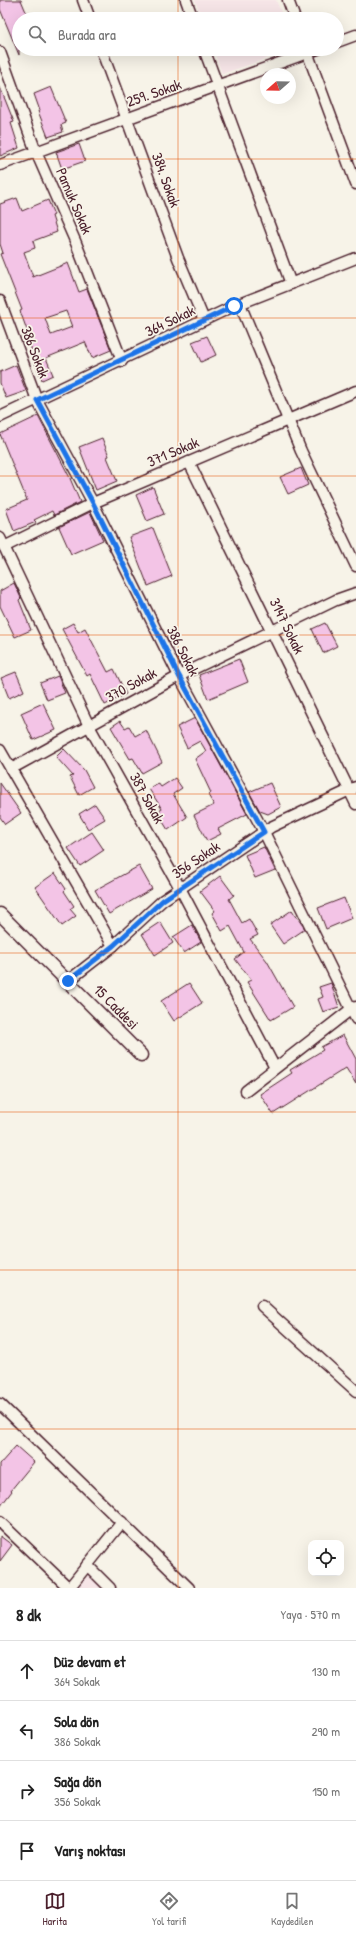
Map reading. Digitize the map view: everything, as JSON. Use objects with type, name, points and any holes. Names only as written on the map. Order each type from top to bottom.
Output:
[{"type":"street","points":[[83,0],[87,12]]},
{"type":"street","points":[[186,0],[190,12]]},
{"type":"street","points":[[288,0],[292,12]]},
{"type":"street","points":[[344,39],[356,35]]},
{"type":"street","name":"Pamuk Sokak","points":[[0,52],[36,152],[76,243],[122,361]]},
{"type":"street","name":"384. Sokak","points":[[105,56],[178,258],[204,320]]},
{"type":"street","points":[[206,56],[291,284]]},
{"type":"street","name":"259. Sokak","points":[[0,165],[217,86],[294,56]]},
{"type":"street","points":[[309,56],[356,184]]},
{"type":"street","name":"364 Sokak","points":[[0,417],[122,361],[204,320],[240,304],[356,258]]},
{"type":"street","name":"386 Sokak","points":[[0,301],[37,400],[93,503],[179,676],[264,832],[353,1009],[356,1019]]},
{"type":"street","points":[[240,304],[301,451],[356,566]]},
{"type":"street","name":"371 Sokak","points":[[2,542],[356,391]]},
{"type":"street","name":"3147 Sokak","points":[[189,462],[272,631],[352,788],[356,804]]},
{"type":"street","name":"387 Sokak","points":[[2,542],[89,726],[180,888],[275,1068]]},
{"type":"street","name":"370 Sokak","points":[[11,769],[179,676],[336,600],[356,593]]},
{"type":"street","points":[[0,750],[113,946]]},
{"type":"street","name":"356 Sokak","points":[[68,981],[113,946],[163,900],[180,888],[270,827],[352,788]]},
{"type":"street","name":"15 Caddesi","points":[[0,914],[141,1055]]},
{"type":"street","points":[[246,1091],[353,1009]]},
{"type":"street","points":[[262,1306],[356,1391]]},
{"type":"street","points":[[0,1404],[189,1588]]},
{"type":"street","points":[[0,1522],[69,1588],[122,1522]]},
{"type":"street","points":[[87,1565],[110,1588]]},
{"type":"shaded area","points":[[195,0],[276,0],[281,12],[199,12]]},
{"type":"shaded area","points":[[216,56],[274,56],[222,74]]},
{"type":"shaded area","points":[[89,1574],[103,1588],[77,1588]]},
{"type":"building","points":[[0,0],[21,0],[26,12],[12,12],[12,38],[0,9]]},
{"type":"building","points":[[0,87],[14,122],[11,123],[19,148],[0,156]]},
{"type":"building","points":[[51,87],[66,123],[61,125],[63,132],[48,137],[38,111],[40,111],[34,94]]},
{"type":"building","points":[[79,144],[85,161],[62,169],[56,152]]},
{"type":"building","points":[[17,198],[22,211],[48,200],[54,215],[52,216],[57,232],[33,241],[35,248],[24,252],[33,277],[68,263],[79,292],[87,289],[111,350],[92,358],[85,342],[46,358],[53,375],[42,380],[34,360],[30,344],[32,344],[20,311],[22,310],[0,254],[3,253],[0,244],[0,204]],"holes":[[[66,311],[72,327],[51,335],[45,318]]]},
{"type":"building","points":[[207,336],[216,355],[201,362],[192,342]]},
{"type":"building","points":[[16,365],[26,391],[6,398],[0,383],[0,372]]},
{"type":"building","points":[[38,416],[69,476],[80,502],[54,515],[52,511],[34,520],[36,522],[14,531],[6,509],[27,500],[0,434]]},
{"type":"building","points":[[102,438],[109,456],[107,457],[117,481],[96,490],[79,447]]},
{"type":"building","points":[[301,468],[308,485],[288,494],[280,477]]},
{"type":"building","points":[[153,487],[164,514],[147,521],[136,495]]},
{"type":"building","points":[[90,512],[103,540],[71,554],[59,527]]},
{"type":"building","points":[[153,528],[172,576],[148,586],[129,537]]},
{"type":"building","points":[[14,583],[21,598],[19,600],[31,630],[15,637],[0,606],[0,591]]},
{"type":"building","points":[[73,623],[78,632],[85,628],[108,672],[114,669],[126,694],[105,705],[90,674],[87,676],[62,629]]},
{"type":"building","points":[[325,623],[337,646],[323,653],[312,629]]},
{"type":"building","points":[[239,659],[248,682],[208,699],[199,675]]},
{"type":"building","points":[[16,672],[24,691],[9,698],[1,678]]},
{"type":"building","points":[[58,676],[65,693],[47,700],[40,683]]},
{"type":"building","points":[[43,703],[56,730],[33,740],[21,713]]},
{"type":"building","points":[[195,718],[247,814],[218,829],[221,834],[207,841],[194,815],[214,805],[208,795],[211,793],[195,759],[206,751],[200,741],[187,748],[177,727]]},
{"type":"building","points":[[120,721],[125,728],[129,726],[135,736],[146,730],[162,762],[142,773],[133,758],[130,759],[111,727]]},
{"type":"building","points":[[64,749],[84,770],[93,787],[79,795],[70,777],[73,776],[56,757]]},
{"type":"building","points":[[175,778],[182,788],[173,794],[187,817],[168,830],[157,812],[162,809],[149,789],[158,783],[161,787]]},
{"type":"building","points":[[0,783],[21,813],[5,824],[0,817]]},
{"type":"building","points":[[270,783],[281,807],[268,814],[260,811],[249,792]]},
{"type":"building","points":[[95,804],[105,819],[88,829],[79,814]]},
{"type":"building","points":[[92,832],[104,850],[80,866],[68,848]]},
{"type":"building","points":[[264,847],[275,870],[255,878],[245,855]]},
{"type":"building","points":[[139,866],[152,889],[109,914],[95,890]]},
{"type":"building","points":[[55,873],[66,889],[64,891],[74,906],[70,909],[76,916],[62,926],[35,887]]},
{"type":"building","points":[[220,876],[234,895],[229,899],[242,923],[249,919],[258,935],[250,939],[267,961],[293,1007],[271,1020],[247,982],[251,980],[235,959],[244,952],[230,926],[222,931],[212,913],[215,911],[200,891]]},
{"type":"building","points":[[344,898],[352,918],[326,929],[318,908]]},
{"type":"building","points":[[292,910],[305,929],[283,944],[270,925]]},
{"type":"building","points":[[160,922],[173,943],[155,955],[142,934]]},
{"type":"building","points":[[192,925],[201,942],[184,953],[173,937]]},
{"type":"building","points":[[189,983],[202,1003],[174,1021],[161,1001]]},
{"type":"building","points":[[331,983],[339,1007],[323,1012],[318,999],[323,997],[319,987]]},
{"type":"building","points":[[343,1035],[356,1059],[356,1084],[346,1068],[273,1114],[260,1094],[292,1073],[290,1070],[323,1050],[321,1047]]},
{"type":"building","points":[[16,1446],[34,1462],[11,1490],[12,1491],[0,1507],[0,1464]]},
{"type":"building","points":[[0,1536],[12,1545],[0,1561]]},
{"type":"route","points":[[68,981],[113,946],[163,900],[264,832],[179,676],[93,503],[37,400],[122,361],[234,306]]}]
